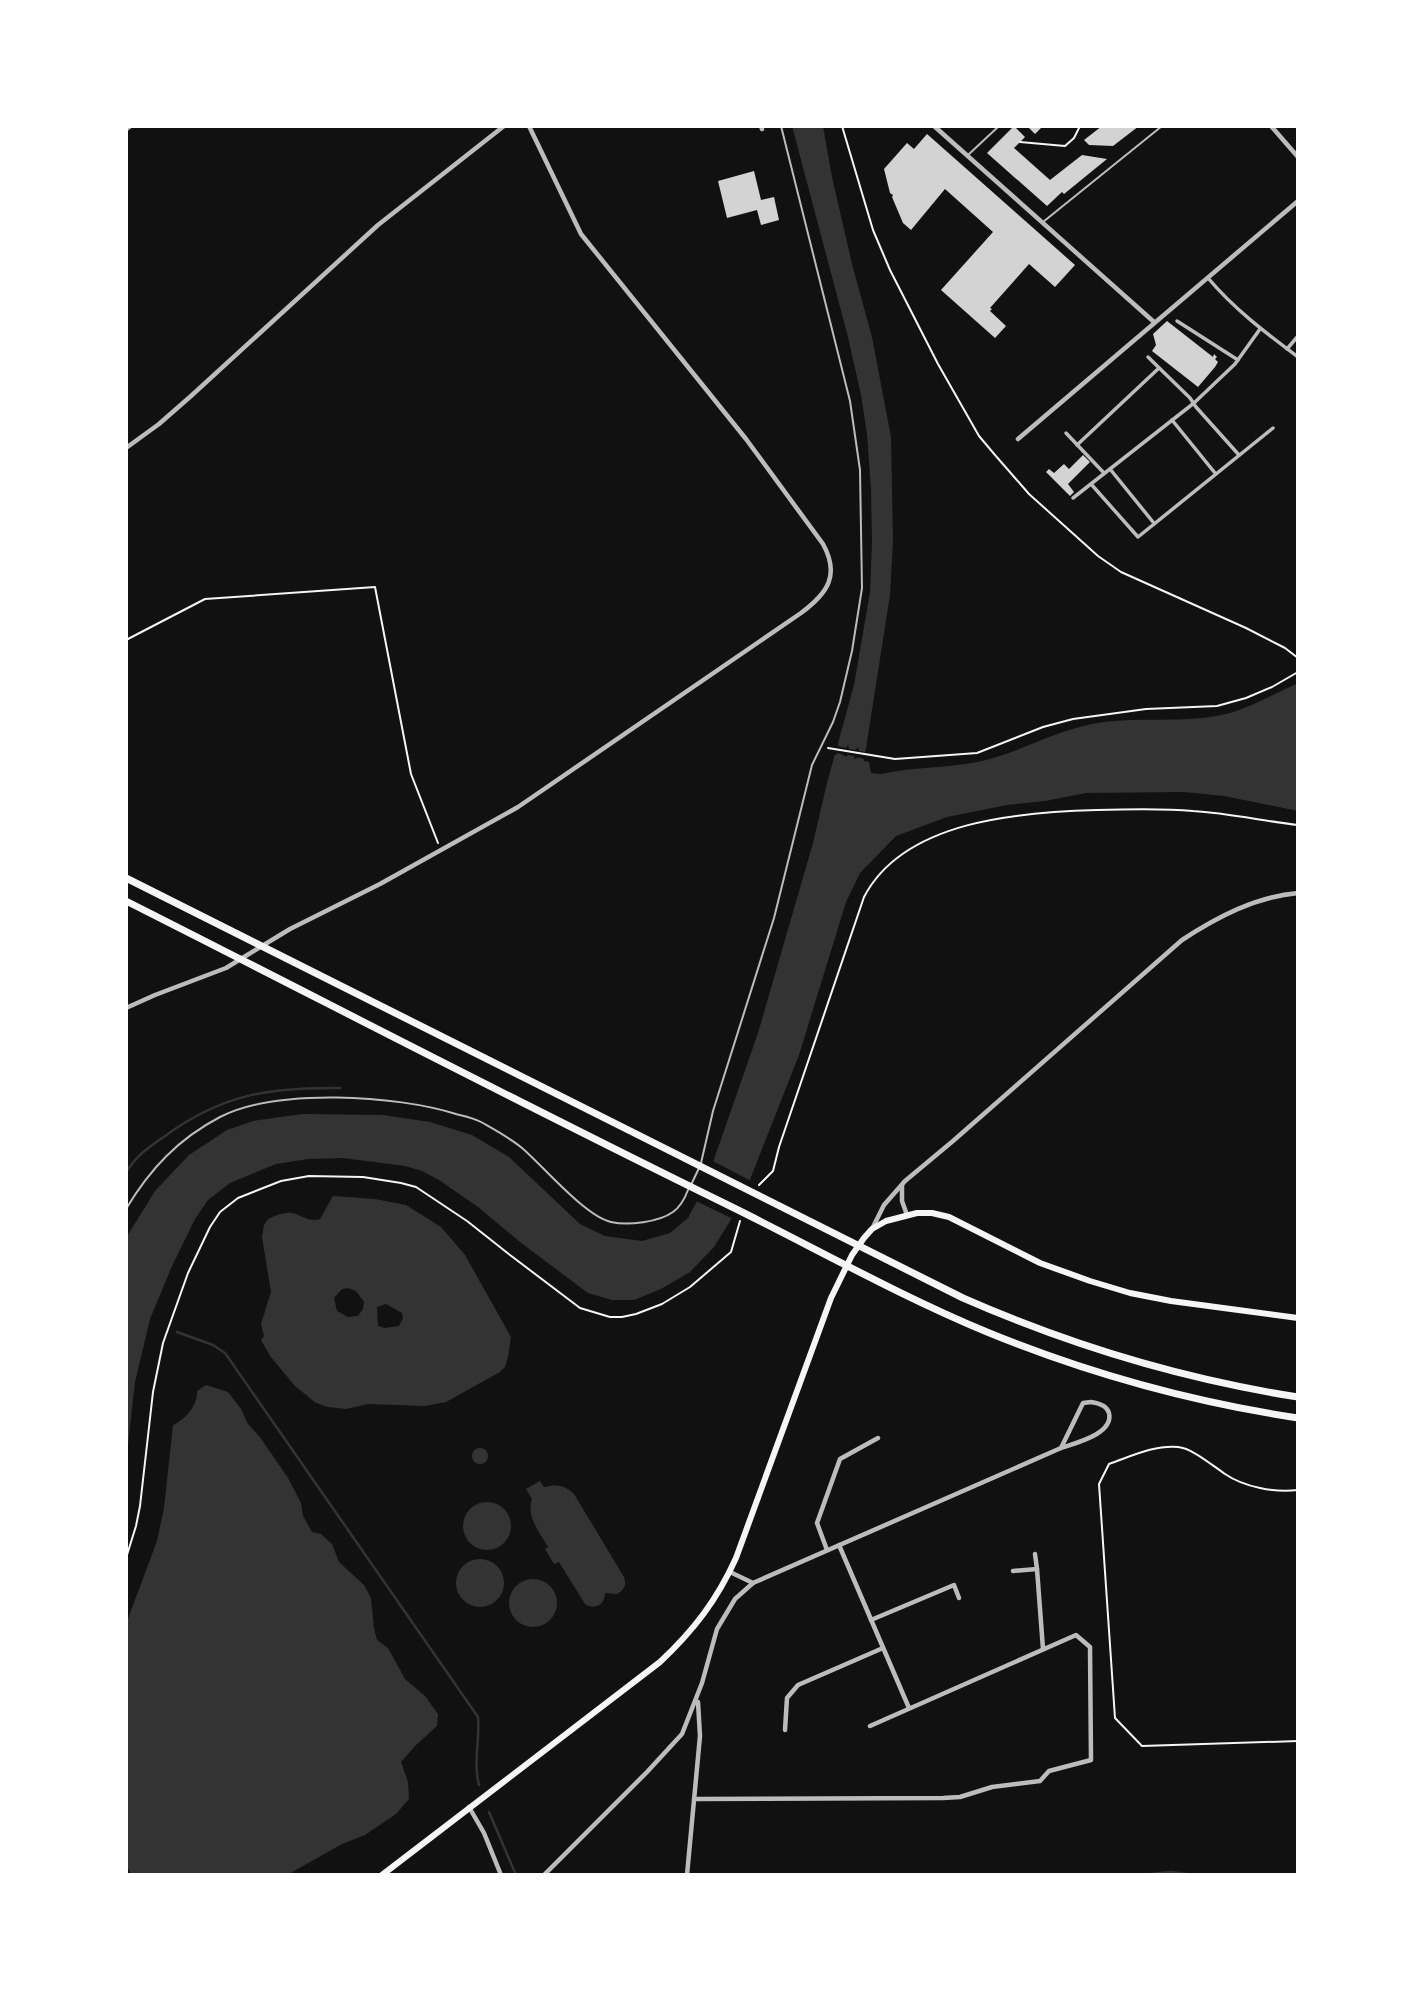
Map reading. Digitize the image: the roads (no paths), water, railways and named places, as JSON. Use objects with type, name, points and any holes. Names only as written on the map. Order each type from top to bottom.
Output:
[{"type":"highway","points":[[126,878],[974,1303],[1089,1347],[1180,1374],[1298,1397]]},
{"type":"highway","points":[[126,901],[860,1272],[988,1332],[1085,1368],[1174,1394],[1298,1418]]},
{"type":"main road","points":[[382,1875],[660,1662],[702,1619],[730,1572],[831,1298],[852,1255],[872,1229],[907,1214],[932,1213],[949,1217],[1040,1263],[1090,1282],[1130,1293],[1185,1303],[1298,1318]]},
{"type":"street","points":[[126,129],[131,126]]},
{"type":"street","points":[[126,448],[191,396],[378,225],[505,126]]},
{"type":"street","points":[[126,1009],[226,968],[290,929],[380,884],[533,797],[823,594],[830,578],[831,565],[827,551],[746,439],[582,234],[529,126]]},
{"type":"street","points":[[934,126],[1154,322]]},
{"type":"street","points":[[1271,126],[1298,157]]},
{"type":"street","points":[[1018,439],[1298,201]]},
{"type":"street","points":[[1208,278],[1260,329],[1298,357]]},
{"type":"street","points":[[1177,321],[1238,360]]},
{"type":"street","points":[[1073,498],[1194,403],[1238,360],[1260,329]]},
{"type":"street","points":[[1287,349],[1298,336]]},
{"type":"street","points":[[1148,357],[1194,403],[1239,455]]},
{"type":"street","points":[[1077,445],[1159,368]]},
{"type":"street","points":[[1172,421],[1215,474]]},
{"type":"street","points":[[1091,484],[1138,537],[1273,428]]},
{"type":"street","points":[[1066,433],[1104,473]]},
{"type":"street","points":[[1110,469],[1153,523]]},
{"type":"street","points":[[872,1229],[884,1205],[902,1184],[1182,940],[1234,910],[1263,900],[1298,893]]},
{"type":"street","points":[[902,1184],[902,1201],[907,1214]]},
{"type":"street","points":[[544,1875],[675,1743],[687,1725],[722,1618],[735,1599],[753,1583],[1091,1437],[1104,1430],[1109,1422],[1109,1412],[1104,1406],[1091,1402],[1083,1403],[1061,1448]]},
{"type":"street","points":[[827,1550],[817,1523],[840,1459],[878,1438]]},
{"type":"street","points":[[839,1545],[909,1708]]},
{"type":"street","points":[[1035,1554],[1043,1649]]},
{"type":"street","points":[[1013,1571],[1037,1569]]},
{"type":"street","points":[[730,1572],[753,1583]]},
{"type":"street","points":[[871,1620],[954,1585],[959,1598]]},
{"type":"street","points":[[694,1799],[943,1798],[960,1797],[992,1787],[1040,1781],[1049,1771],[1091,1760],[1090,1647],[1076,1635],[870,1726]]},
{"type":"street","points":[[785,1730],[788,1699],[798,1685],[883,1648]]},
{"type":"street","points":[[687,1875],[700,1736],[697,1697]]},
{"type":"street","points":[[469,1808],[484,1833],[501,1875]]},
{"type":"lane","points":[[126,1209],[143,1182],[179,1143],[221,1117],[271,1102],[345,1098],[434,1107],[478,1121],[519,1145],[589,1212],[610,1222],[628,1224],[661,1218],[674,1211],[684,1199],[704,1158],[713,1111],[774,918],[812,765],[840,702],[852,652],[862,588],[860,471],[850,401],[781,126]]},
{"type":"lane","points":[[967,156],[999,126]]},
{"type":"lane","points":[[1042,222],[1157,127],[1162,126]]},
{"type":"waterway","points":[[126,1172],[139,1156],[165,1136],[186,1122],[227,1102],[292,1089],[340,1088]]},
{"type":"waterway","points":[[177,1332],[213,1345],[225,1353],[478,1717],[479,1785]]},
{"type":"waterway","points":[[489,1812],[516,1875]]},
{"type":"waterway","points":[[1142,1875],[1171,1872],[1194,1875]]}]
